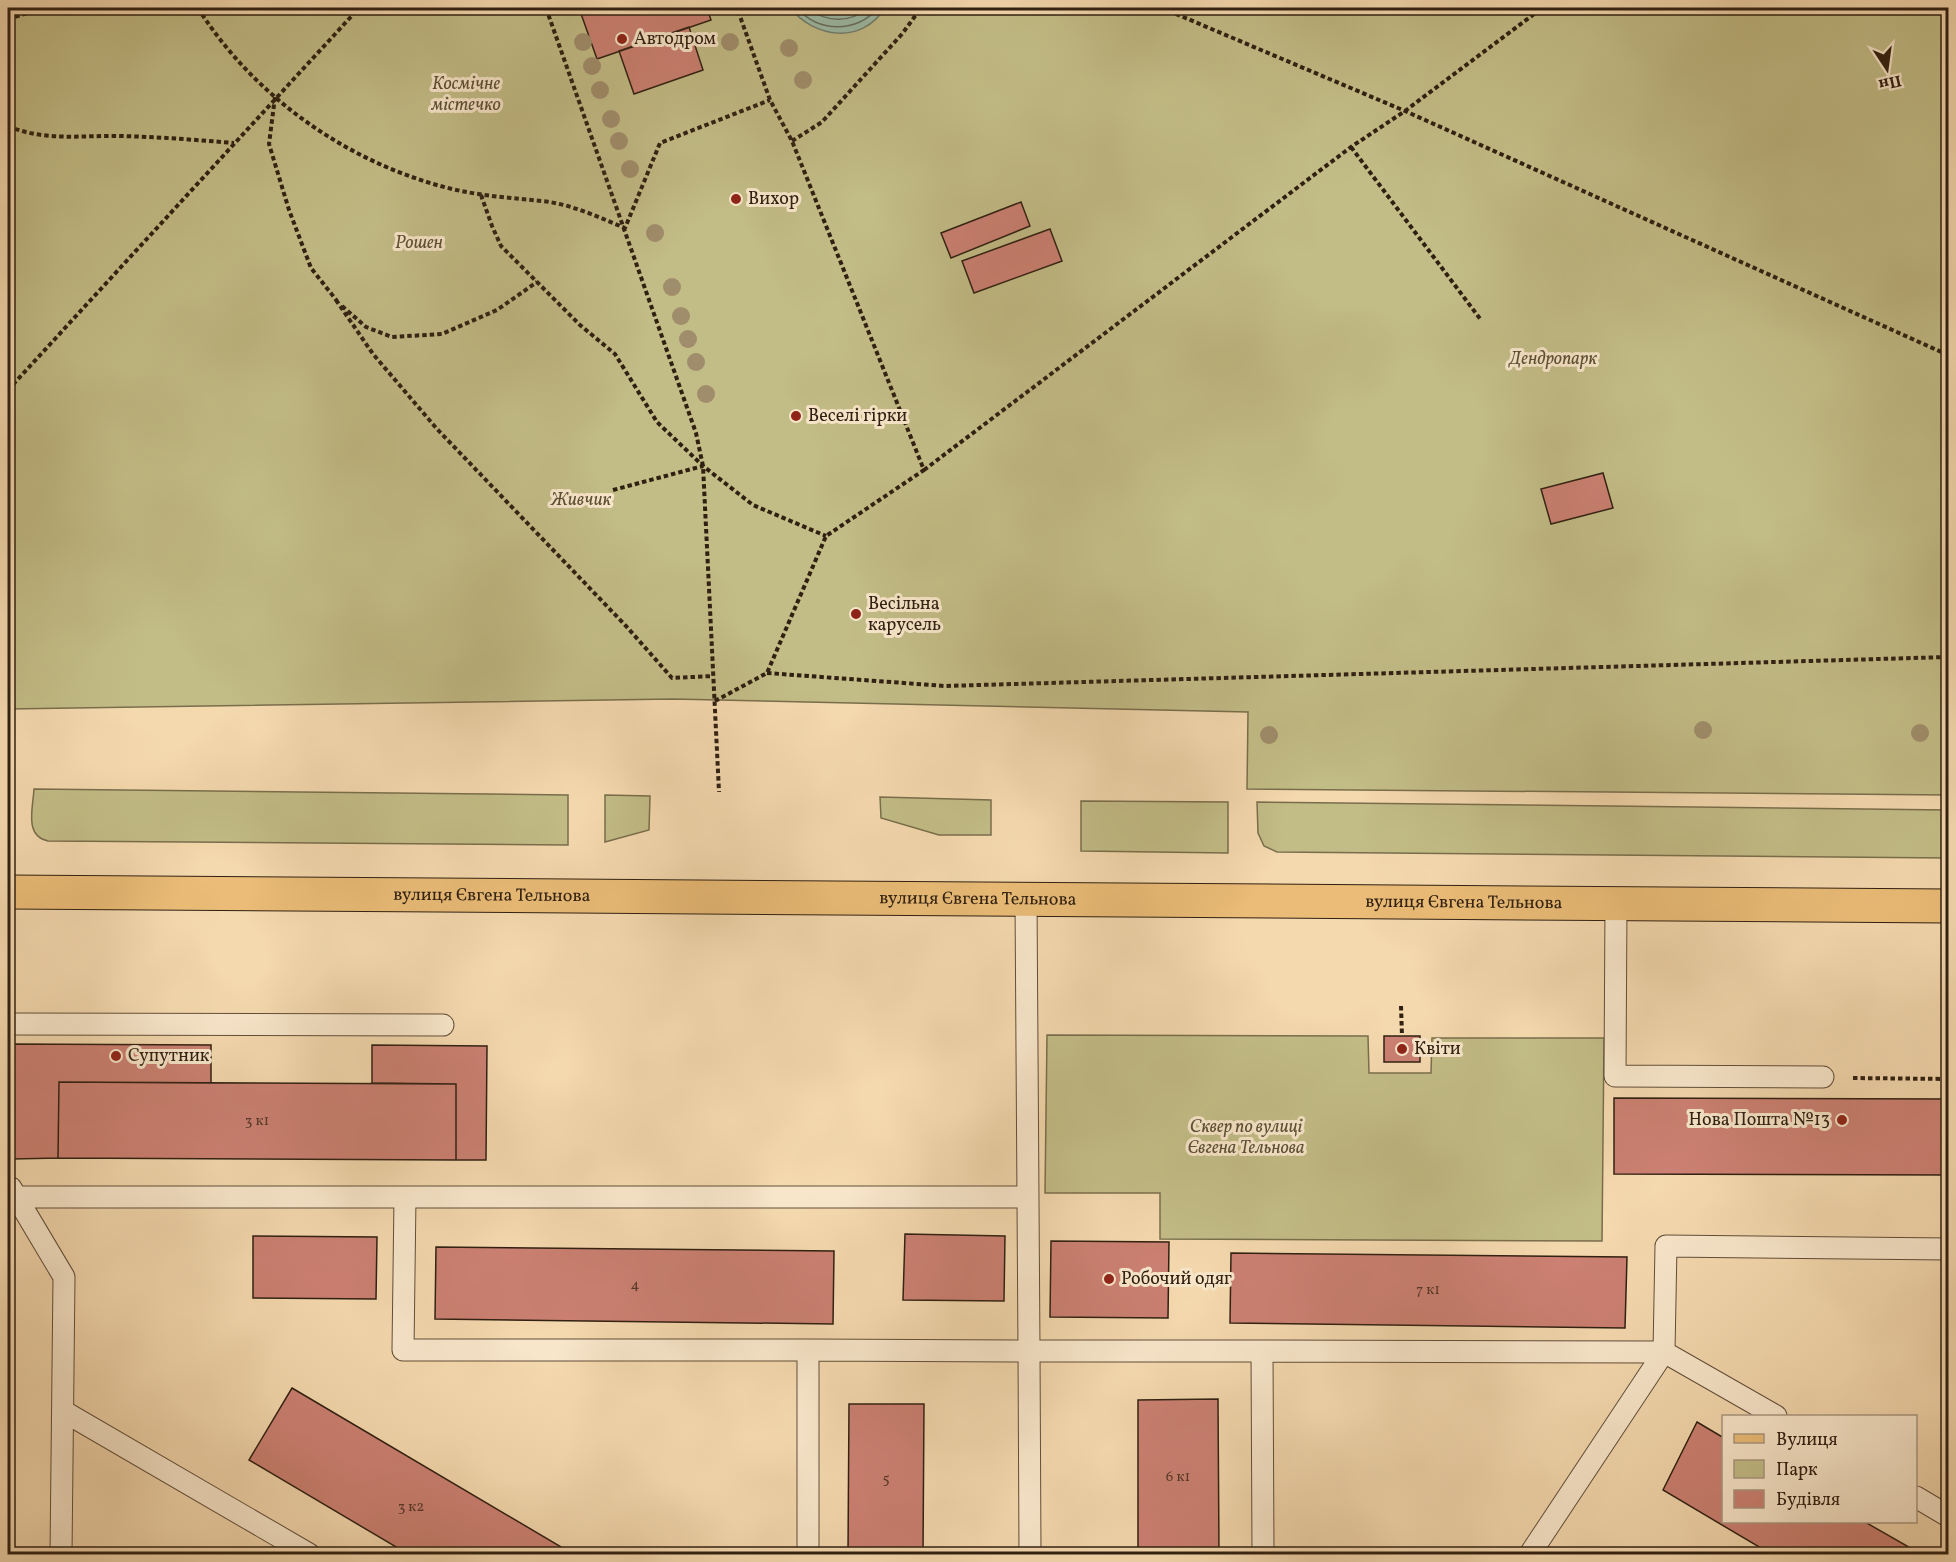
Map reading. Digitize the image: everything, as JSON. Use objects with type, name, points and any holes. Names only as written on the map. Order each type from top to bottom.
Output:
[{"type":"main road","name":"вулиця Євгена Тельнова","points":[[8,892],[1948,906]]},
{"type":"lane","points":[[1026,899],[1030,1554]]},
{"type":"lane","points":[[1616,904],[1615,1076],[1823,1077]]},
{"type":"lane","points":[[8,1024],[443,1025]]},
{"type":"lane","points":[[11,1192],[405,1197],[1028,1197]]},
{"type":"lane","points":[[11,1192],[64,1277],[61,1554]]},
{"type":"lane","points":[[405,1197],[403,1350],[1664,1352],[1774,1415]]},
{"type":"lane","points":[[1532,1554],[1664,1352],[1666,1246],[1948,1249]]},
{"type":"lane","points":[[808,1350],[808,1554]]},
{"type":"lane","points":[[1262,1351],[1263,1554]]},
{"type":"lane","points":[[63,1411],[309,1554]]},
{"type":"lane","points":[[1917,1498],[1948,1516]]},
{"type":"path","points":[[8,19],[44,8]]},
{"type":"path","points":[[198,8],[238,60],[275,97],[307,122],[361,155],[420,179],[481,195],[513,200],[544,201],[583,211],[625,228]]},
{"type":"path","points":[[8,390],[359,8]]},
{"type":"path","points":[[546,8],[696,433],[702,466],[719,792]]},
{"type":"path","points":[[737,8],[770,100],[792,141],[924,470]]},
{"type":"path","points":[[792,141],[822,122],[902,34],[921,8]]},
{"type":"path","points":[[1162,8],[1405,111],[1948,355]]},
{"type":"path","points":[[767,673],[826,536],[924,470],[1351,147],[1405,111],[1542,8]]},
{"type":"path","points":[[275,97],[269,144],[289,210],[311,268],[373,354],[437,429],[626,626],[672,678],[713,676]]},
{"type":"path","points":[[625,228],[660,143],[770,100]]},
{"type":"path","points":[[8,126],[20,131],[64,138],[120,136],[234,143]]},
{"type":"path","points":[[1351,147],[1481,320]]},
{"type":"path","points":[[481,195],[501,246],[580,325],[615,354],[657,422],[702,466],[753,505],[826,536]]},
{"type":"path","points":[[336,300],[366,327],[392,337],[442,334],[497,310],[537,282]]},
{"type":"path","points":[[613,490],[702,466]]},
{"type":"path","points":[[715,701],[767,673],[945,686],[1948,657]]},
{"type":"path","points":[[1401,1006],[1401,1036]]},
{"type":"path","points":[[1823,1077],[1948,1079]]},
{"type":"green space","name":"Дендропарк","points":[[8,8],[1948,8],[1948,795],[1247,789],[1248,712],[673,699],[8,709]]},
{"type":"green space","points":[[34,789],[568,795],[568,845],[48,841],[40,838],[33,827]]},
{"type":"green space","points":[[605,795],[650,796],[649,830],[605,842]]},
{"type":"green space","points":[[880,797],[991,800],[991,835],[939,835],[881,818]]},
{"type":"green space","points":[[1081,801],[1228,802],[1228,853],[1081,851]]},
{"type":"green space","points":[[1257,802],[1948,810],[1948,858],[1277,852],[1264,846],[1258,833]]},
{"type":"green space","name":"Сквер по вулиці Євгена Тельнова","points":[[1047,1035],[1368,1036],[1369,1073],[1431,1073],[1432,1038],[1604,1038],[1602,1241],[1160,1239],[1160,1193],[1045,1193]]},
{"type":"water","points":[[790,8],[885,8],[864,28],[838,33],[812,26]]},
{"type":"building","name":"Автодром","points":[[579,8],[707,8],[711,20],[597,59]]},
{"type":"building","points":[[689,27],[703,70],[634,94],[619,51]]},
{"type":"building","points":[[1021,202],[1030,226],[951,258],[941,233]]},
{"type":"building","points":[[1050,229],[1062,261],[974,293],[962,261]]},
{"type":"building","points":[[1603,473],[1613,508],[1551,524],[1541,489]]},
{"type":"building","name":"Квіти","points":[[1384,1036],[1420,1036],[1420,1062],[1384,1062]]},
{"type":"building","points":[[14,1044],[211,1045],[211,1083],[59,1082],[58,1158],[13,1159]]},
{"type":"building","points":[[372,1045],[487,1046],[486,1160],[456,1160],[456,1084],[372,1083]]},
{"type":"building","points":[[59,1082],[456,1084],[456,1160],[58,1158]]},
{"type":"building","points":[[1614,1098],[1948,1099],[1948,1175],[1614,1174]]},
{"type":"building","points":[[905,1234],[1005,1236],[1004,1301],[903,1300]]},
{"type":"building","points":[[253,1236],[377,1237],[376,1299],[253,1298]]},
{"type":"building","name":"Робочий одяг","points":[[1051,1241],[1169,1242],[1168,1318],[1050,1317]]},
{"type":"building","points":[[436,1247],[834,1251],[833,1324],[435,1319]]},
{"type":"building","points":[[1231,1253],[1627,1257],[1625,1328],[1230,1323]]},
{"type":"building","points":[[8,1266],[9,1266],[8,1326]]},
{"type":"building","points":[[292,1388],[573,1554],[408,1554],[249,1460]]},
{"type":"building","points":[[1218,1399],[1219,1554],[1138,1554],[1138,1400]]},
{"type":"building","points":[[849,1404],[924,1404],[923,1554],[848,1554]]},
{"type":"building","points":[[1697,1422],[1722,1437],[1722,1523],[1867,1523],[1921,1554],[1771,1554],[1663,1490]]},
{"type":"place","name":"Автодром","points":[[622,39]]},
{"type":"place","name":"Вихор","points":[[736,199]]},
{"type":"place","name":"Веселі гірки","points":[[796,416]]},
{"type":"place","name":"Весільна карусель","points":[[856,614]]},
{"type":"place","name":"Квіти","points":[[1402,1049]]},
{"type":"place","name":"Супутник","points":[[116,1056]]},
{"type":"place","name":"Нова Пошта №13","points":[[1842,1120]]},
{"type":"place","name":"Робочий одяг","points":[[1109,1279]]},
{"type":"park label","name":"Космічне містечко","points":[[466,94]]},
{"type":"park label","name":"Рошен","points":[[419,243]]},
{"type":"park label","name":"Живчик","points":[[581,500]]}]
